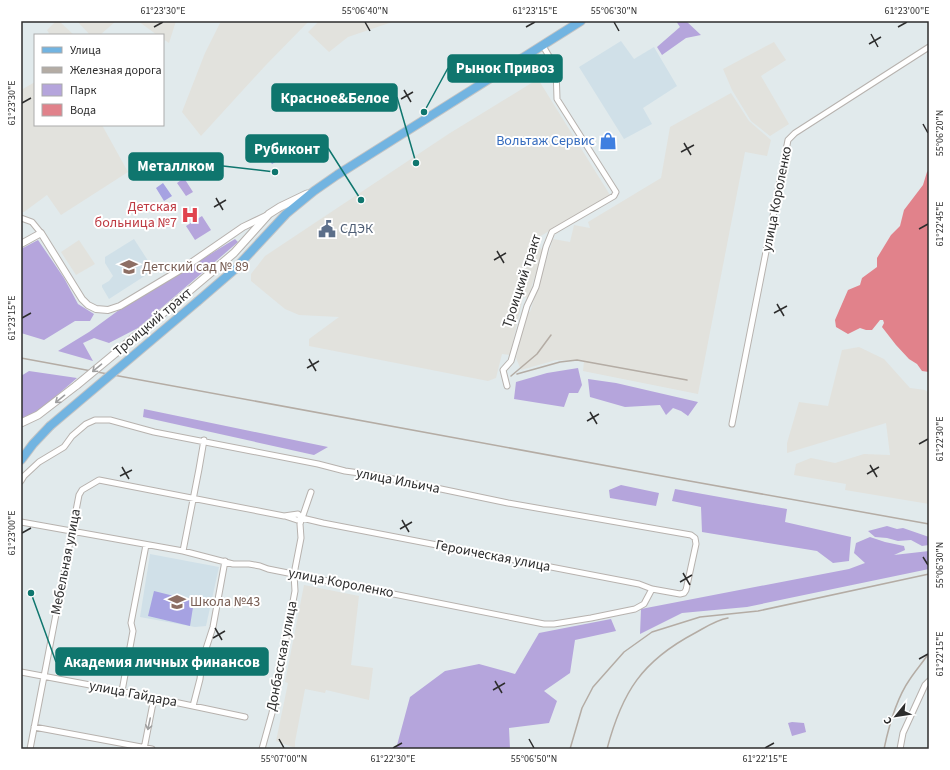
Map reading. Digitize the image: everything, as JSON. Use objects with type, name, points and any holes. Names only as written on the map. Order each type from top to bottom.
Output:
[{"type":"main road","name":"Троицкий тракт","points":[[21,460],[33,444],[50,426],[229,276],[286,214],[314,190],[581,21]]},
{"type":"main road","points":[[21,423],[38,415],[118,351],[234,253],[269,214],[314,190]]},
{"type":"street","name":"Троицкий тракт","points":[[507,386],[503,370],[511,361],[526,306],[536,287],[546,247],[552,232],[614,196],[616,192],[557,98],[556,68],[543,46]]},
{"type":"street","name":"улица Короленко","points":[[732,424],[788,140],[795,133],[929,47]]},
{"type":"street","points":[[21,218],[32,222],[41,233],[82,299],[94,308],[108,310],[127,303],[186,267],[243,227],[269,214]]},
{"type":"street","points":[[243,227],[247,228],[249,231],[249,236]]},
{"type":"street","points":[[21,244],[41,233]]},
{"type":"street","name":"улица Ильича","points":[[21,481],[24,476],[39,462],[58,452],[64,447],[72,436],[90,421],[101,420],[122,422],[154,432],[204,440],[346,471],[374,474],[508,503],[691,536],[695,538],[696,544],[686,590],[684,593]]},
{"type":"street","points":[[183,551],[204,440]]},
{"type":"street","name":"Героическая улица","points":[[99,480],[284,516],[298,514],[302,518],[323,523],[639,584],[652,589],[680,594],[684,593]]},
{"type":"street","name":"Мебельная улица","points":[[30,749],[80,492],[95,481],[99,480]]},
{"type":"street","name":"Донбасская улица","points":[[262,749],[272,713],[295,591],[294,574],[300,542],[300,524],[311,492]]},
{"type":"street","name":"улица Короленко","points":[[21,522],[183,551],[225,561],[249,564],[544,624],[554,624],[591,618],[641,607],[649,597],[652,589]]},
{"type":"street","points":[[122,691],[133,631],[131,623],[146,545]]},
{"type":"street","points":[[193,706],[200,679],[202,661],[213,627],[225,561]]},
{"type":"street","name":"улица Гайдара","points":[[21,672],[122,691],[245,717]]},
{"type":"street","points":[[900,749],[903,733],[925,685],[929,681]]},
{"type":"street","points":[[144,748],[154,698]]},
{"type":"street","points":[[34,727],[152,749]]},
{"type":"shaded area","points":[[56,21],[59,21],[73,34],[49,34],[47,30]]},
{"type":"shaded area","points":[[77,21],[116,21],[101,34],[89,34]]},
{"type":"shaded area","points":[[138,21],[176,21],[169,43],[164,40],[164,34],[156,34]]},
{"type":"shaded area","points":[[221,21],[309,21],[265,66],[201,136],[182,112],[205,53]]},
{"type":"shaded area","points":[[319,21],[395,21],[348,37],[329,52],[308,32]]},
{"type":"shaded area","points":[[621,41],[634,59],[654,47],[677,86],[643,108],[652,124],[624,139],[579,67]]},
{"type":"shaded area","points":[[774,42],[786,60],[761,76],[789,124],[770,136],[751,121],[732,90],[723,69]]},
{"type":"shaded area","points":[[538,79],[610,195],[534,240],[543,251],[528,298],[523,297],[510,355],[502,354],[496,378],[488,381],[309,346],[309,339],[339,317],[299,315],[285,309],[251,281],[251,274],[265,256],[450,133]]},
{"type":"shaded area","points":[[34,83],[34,126],[103,126],[128,172],[61,215],[47,195],[24,212],[21,212],[21,90]]},
{"type":"shaded area","points":[[731,93],[749,121],[771,140],[767,156],[745,152],[698,394],[583,371],[584,361],[556,360],[521,370],[516,358],[526,312],[530,312],[553,239],[570,242],[574,225],[590,228],[588,222],[661,178],[670,127]]},
{"type":"shaded area","points":[[271,148],[279,160],[272,164],[264,152]]},
{"type":"shaded area","points":[[163,183],[172,196],[164,201],[156,188]]},
{"type":"shaded area","name":"Детский сад № 89","points":[[134,239],[154,270],[109,299],[102,285],[109,281],[113,276],[105,263],[105,257]]},
{"type":"shaded area","points":[[79,240],[95,264],[76,275],[61,252]]},
{"type":"shaded area","points":[[859,347],[884,359],[910,388],[925,390],[929,393],[929,504],[845,490],[846,484],[794,475],[796,464],[811,458],[835,463],[864,454],[890,455],[886,423],[787,453],[787,443],[799,402],[828,406],[842,350]]},
{"type":"shaded area","name":"Школа №43","points":[[150,554],[219,567],[206,626],[195,627],[140,617]]},
{"type":"shaded area","points":[[304,585],[359,596],[351,665],[373,668],[369,700],[326,690],[325,693],[305,689],[295,748],[276,741],[288,683],[285,682]]},
{"type":"shaded area","points":[[154,591],[194,601],[190,626],[148,616]]},
{"type":"green space","points":[[676,21],[686,21],[701,35],[686,38],[662,55],[657,47],[680,27]]},
{"type":"green space","points":[[184,178],[193,192],[186,196],[177,183]]},
{"type":"green space","points":[[202,216],[211,230],[195,240],[186,226]]},
{"type":"green space","points":[[235,239],[238,242],[138,328],[109,343],[94,338],[83,343],[93,361],[58,351],[89,332],[119,310]]},
{"type":"green space","points":[[38,240],[64,278],[78,304],[94,314],[90,321],[75,321],[44,340],[21,333],[21,249]]},
{"type":"green space","points":[[578,368],[582,385],[578,393],[569,393],[564,407],[514,399],[516,382],[547,373]]},
{"type":"green space","points":[[29,371],[77,378],[40,410],[21,420],[21,376]]},
{"type":"green space","points":[[588,379],[616,383],[698,402],[688,416],[673,408],[666,415],[660,405],[625,407],[590,397]]},
{"type":"green space","points":[[144,409],[328,447],[314,455],[143,417]]},
{"type":"green space","points":[[621,485],[659,493],[656,506],[610,498],[609,490]]},
{"type":"green space","points":[[675,489],[787,509],[785,522],[851,537],[849,561],[833,563],[817,551],[702,532],[701,507],[672,501]]},
{"type":"green space","points":[[887,526],[897,529],[903,528],[929,537],[929,545],[922,546],[911,540],[898,541],[875,537],[868,531]]},
{"type":"green space","points":[[870,537],[904,546],[905,550],[894,555],[929,551],[929,569],[747,607],[682,613],[640,634],[641,609],[849,569],[865,563],[854,553],[856,543]]},
{"type":"green space","points":[[611,619],[616,631],[575,640],[570,673],[544,691],[557,701],[549,723],[509,728],[510,749],[396,749],[410,697],[445,671],[479,664],[515,674],[539,633]]},
{"type":"green space","points":[[788,723],[804,723],[806,732],[792,736]]},
{"type":"water","points":[[929,170],[929,372],[922,371],[917,364],[909,359],[896,345],[882,327],[884,323],[883,320],[880,320],[872,330],[860,328],[848,334],[836,327],[835,320],[848,290],[860,285],[862,278],[877,267],[877,258],[891,235],[900,226],[904,210],[923,185]]},
{"type":"railway","points":[[511,376],[537,354],[551,335]]},
{"type":"railway","points":[[21,358],[929,524]]},
{"type":"railway","points":[[517,374],[560,362],[577,360],[687,380]]},
{"type":"railway","points":[[570,749],[582,708],[593,687],[624,652],[652,632],[700,617],[758,611],[929,574]]},
{"type":"railway","points":[[607,749],[613,729],[627,695],[648,667],[661,655],[677,644],[711,624],[728,618]]},
{"type":"railway","points":[[884,749],[891,722],[901,695],[910,679],[929,653]]},
{"type":"place","name":"Рынок Привоз","points":[[424,112]]},
{"type":"place","name":"Вольтаж Сервис","points":[[608,141]]},
{"type":"place","name":"Красное&Белое","points":[[416,163]]},
{"type":"place","name":"Металлком","points":[[275,172]]},
{"type":"place","name":"Рубиконт","points":[[361,200]]},
{"type":"place","name":"Детская больница №7","points":[[190,215]]},
{"type":"place","name":"СДЭК","points":[[327,229]]},
{"type":"place","name":"Детский сад № 89","points":[[129,267]]},
{"type":"place","name":"Академия личных финансов","points":[[31,593]]},
{"type":"place","name":"Школа №43","points":[[177,602]]}]
